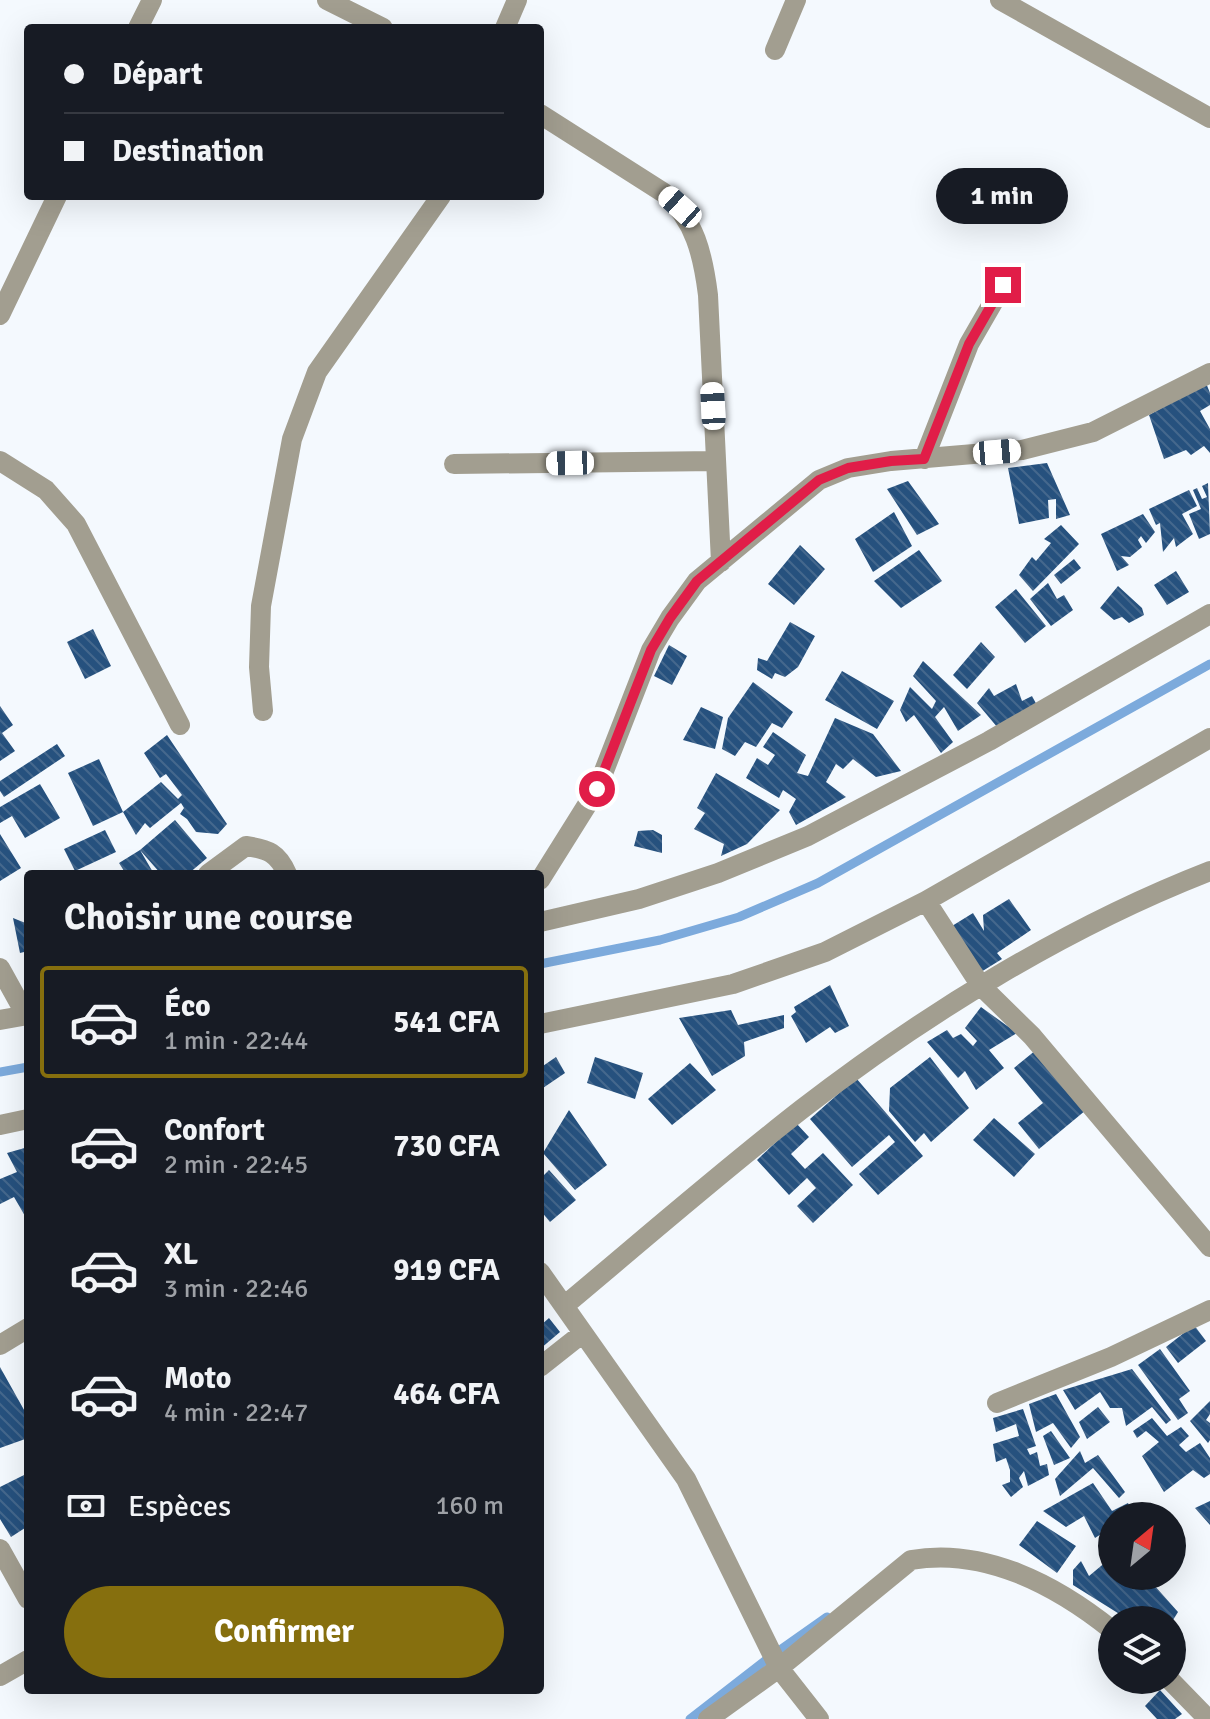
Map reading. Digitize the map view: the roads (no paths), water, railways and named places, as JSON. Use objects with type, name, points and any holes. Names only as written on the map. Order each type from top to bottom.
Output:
[{"type":"street","points":[[140,24],[152,0]]},
{"type":"street","points":[[327,0],[375,24]]},
{"type":"street","points":[[507,24],[517,0]]},
{"type":"street","points":[[775,50],[796,0]]},
{"type":"street","points":[[1000,0],[1210,118]]},
{"type":"street","points":[[544,117],[664,193],[680,207],[692,227],[703,261],[708,295],[721,562]]},
{"type":"street","points":[[0,315],[55,200]]},
{"type":"street","points":[[263,711],[259,667],[261,606],[292,439],[317,372],[438,200]]},
{"type":"street","points":[[924,459],[966,351],[1003,285]]},
{"type":"street","points":[[544,874],[597,789],[651,650],[670,618],[697,581],[819,480],[848,468],[891,461],[1022,450],[1093,432],[1210,373]]},
{"type":"street","points":[[0,461],[46,490],[76,524],[180,725]]},
{"type":"street","points":[[454,464],[716,461]]},
{"type":"street","points":[[544,921],[639,899],[718,873],[808,836],[989,741],[1210,614]]},
{"type":"street","points":[[544,1023],[733,984],[825,952],[926,901],[1210,738]]},
{"type":"street","points":[[213,870],[246,846],[265,848],[279,857],[285,870]]},
{"type":"street","points":[[564,1306],[803,1108],[981,986],[1099,919],[1210,871]]},
{"type":"street","points":[[926,901],[981,986],[1032,1036],[1210,1247]]},
{"type":"street","points":[[0,968],[24,1010]]},
{"type":"street","points":[[0,1020],[24,1016]]},
{"type":"street","points":[[0,1125],[24,1120]]},
{"type":"street","points":[[544,1278],[686,1479],[779,1668],[819,1719]]},
{"type":"street","points":[[997,1403],[1111,1357],[1210,1310]]},
{"type":"street","points":[[0,1345],[24,1330]]},
{"type":"street","points":[[544,1364],[583,1333]]},
{"type":"street","points":[[0,1549],[24,1592]]},
{"type":"street","points":[[708,1719],[779,1668],[911,1560],[937,1555],[989,1562],[1018,1572],[1098,1621]]},
{"type":"street","points":[[0,1676],[24,1662]]},
{"type":"street","points":[[1184,1694],[1208,1719]]},
{"type":"waterway","points":[[544,963],[660,940],[739,917],[818,883],[1210,664]]},
{"type":"waterway","points":[[0,1072],[24,1068]]},
{"type":"waterway","points":[[690,1719],[827,1617]]}]
